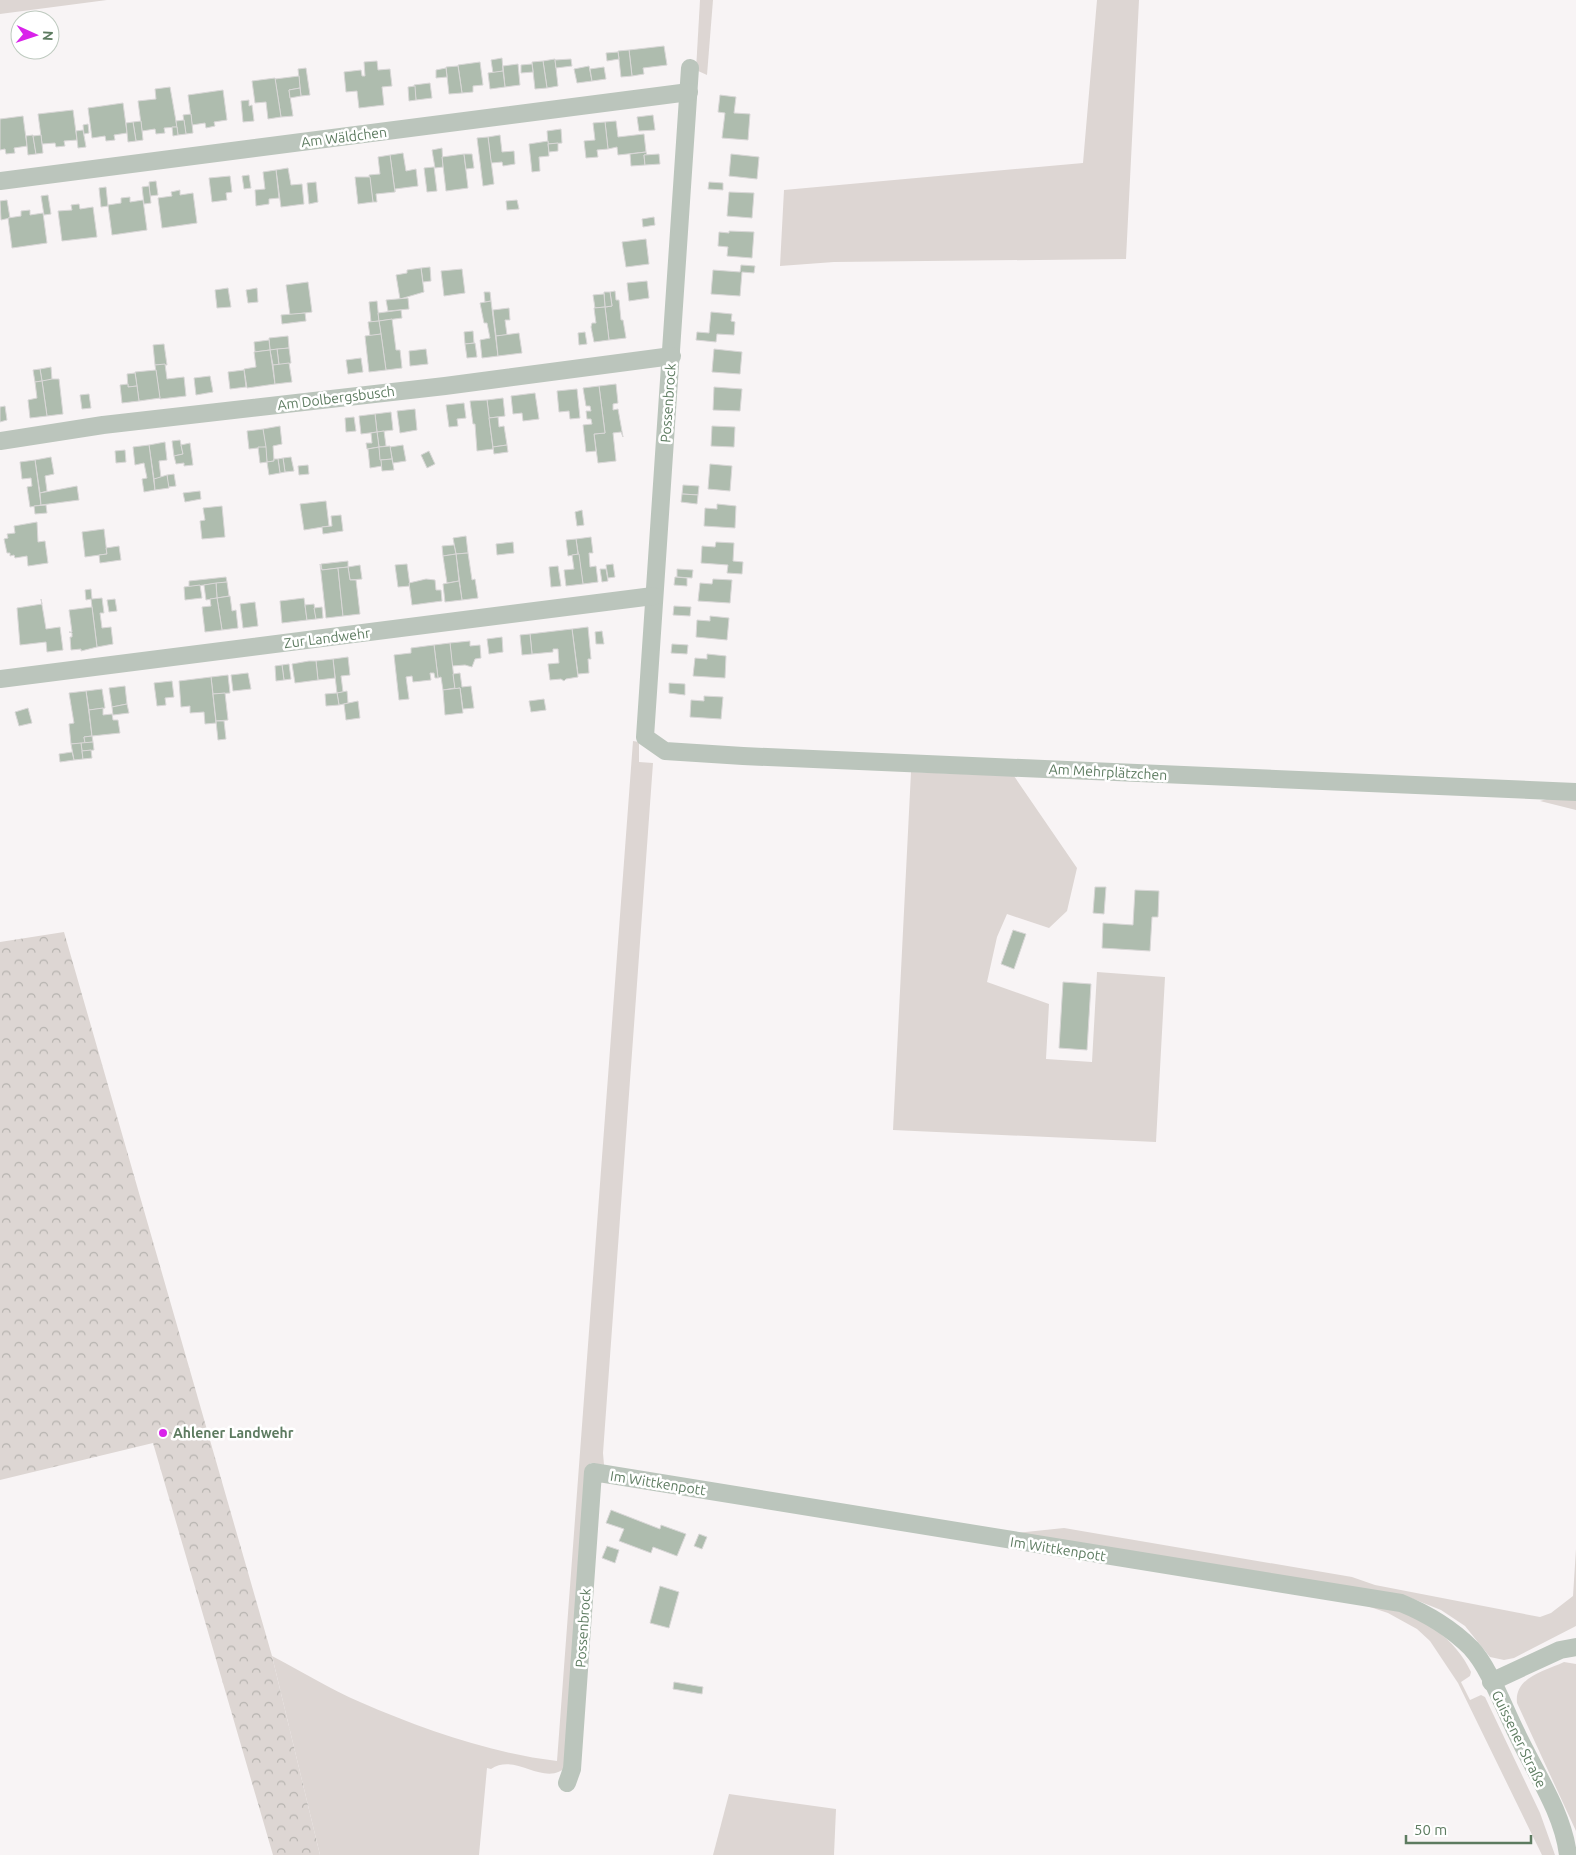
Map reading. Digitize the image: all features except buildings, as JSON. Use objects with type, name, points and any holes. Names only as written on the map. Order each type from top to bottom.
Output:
[{"type":"street","name":"Possenbrock","points":[[645,737],[690,68]]},
{"type":"street","name":"Am Wäldchen","points":[[0,181],[689,92]]},
{"type":"street","name":"Am Dolbergsbusch","points":[[0,441],[103,425],[445,386],[672,356]]},
{"type":"street","name":"Zur Landwehr","points":[[0,679],[653,596]]},
{"type":"street","name":"Am Mehrplätzchen","points":[[645,737],[665,751],[743,756],[1576,792]]},
{"type":"street","name":"Possenbrock","points":[[566,1783],[572,1769],[593,1472]]},
{"type":"street","name":"Im Wittkenpott","points":[[593,1472],[1401,1603],[1426,1613],[1446,1626],[1472,1650],[1491,1682]]},
{"type":"street","name":"Guissener Straße","points":[[1568,1855],[1554,1810],[1491,1682],[1560,1650],[1576,1647]]},
{"type":"green space","points":[[0,0],[107,0],[31,10],[10,10],[10,13],[0,14]]},
{"type":"green space","points":[[700,0],[713,0],[707,75],[696,70]]},
{"type":"green space","points":[[1097,0],[1139,0],[1126,259],[834,262],[780,266],[784,190],[1083,163]]},
{"type":"green space","points":[[633,741],[639,742],[639,762],[653,763],[603,1453],[604,1465],[590,1463],[588,1473],[569,1764],[560,1771],[551,1774],[511,1764],[491,1769],[487,1768],[479,1855],[320,1855],[272,1656],[349,1697],[432,1730],[482,1746],[557,1761]]},
{"type":"green space","points":[[911,772],[1014,776],[1077,868],[1067,911],[1049,928],[1007,914],[997,937],[987,982],[1049,1004],[1046,1059],[1092,1062],[1097,972],[1165,977],[1156,1142],[893,1130]]},
{"type":"green space","points":[[1547,799],[1576,800],[1576,810],[1540,801]]},
{"type":"green space","points":[[64,932],[272,1656],[320,1855],[273,1855],[153,1443],[0,1480],[0,942]]},
{"type":"green space","points":[[1064,1528],[1352,1577],[1375,1585],[1540,1617],[1551,1613],[1573,1596],[1576,1549],[1576,1626],[1514,1658],[1504,1660],[1490,1657],[1465,1626],[1441,1610],[1411,1598],[1006,1534]]},
{"type":"green space","points":[[1349,1600],[1383,1605],[1401,1610],[1413,1616],[1437,1630],[1465,1660],[1471,1672],[1470,1676],[1461,1682],[1470,1700],[1481,1695],[1485,1697],[1540,1813],[1555,1855],[1542,1855],[1458,1683],[1430,1641],[1417,1629],[1388,1613]]},
{"type":"green space","points":[[1564,1662],[1576,1664],[1576,1831],[1517,1703],[1517,1694],[1520,1687],[1526,1681],[1540,1672]]},
{"type":"green space","points":[[729,1794],[836,1809],[834,1855],[713,1855]]},
{"type":"place","name":"Ahlener Landwehr","points":[[163,1433]]}]
